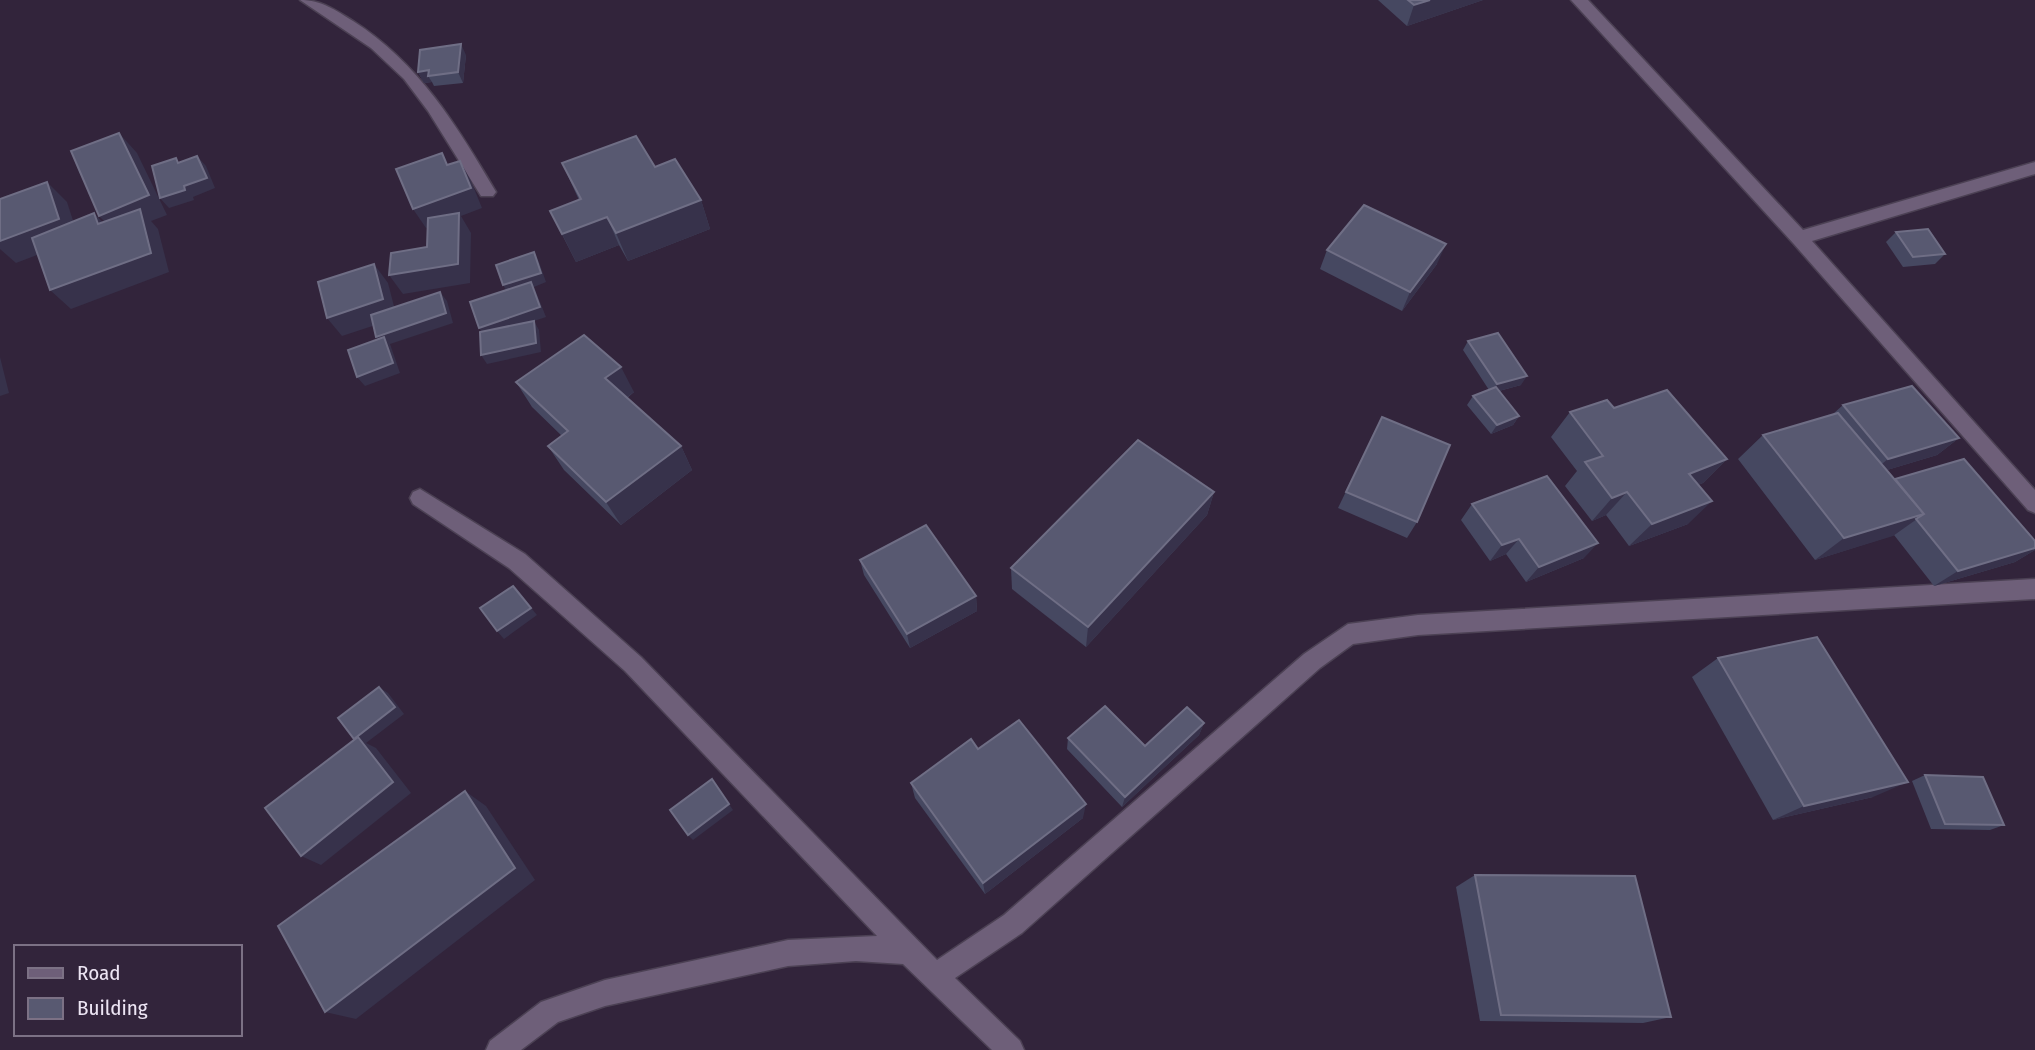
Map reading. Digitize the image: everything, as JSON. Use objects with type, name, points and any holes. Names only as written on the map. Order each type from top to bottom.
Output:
[{"type":"street","points":[[308,0],[373,41],[399,63],[426,98],[487,192]]},
{"type":"street","points":[[1579,0],[1799,238],[2035,504]]},
{"type":"street","points":[[1799,238],[2035,168]]},
{"type":"street","points":[[420,498],[517,561],[633,664],[909,951],[1011,1050]]},
{"type":"street","points":[[935,976],[1013,924],[1312,661],[1348,634],[1418,625],[2035,589]]},
{"type":"street","points":[[499,1050],[550,1011],[605,993],[788,953],[856,948],[909,951]]},
{"type":"building","points":[[1408,0],[1430,0],[1414,5]]},
{"type":"building","points":[[461,44],[458,72],[428,76],[429,70],[418,72],[420,50]]},
{"type":"building","points":[[119,133],[149,195],[99,216],[71,151]]},
{"type":"building","points":[[636,136],[655,167],[675,159],[701,200],[616,233],[607,217],[562,234],[550,211],[581,199],[562,163]]},
{"type":"building","points":[[442,153],[447,165],[460,161],[471,188],[413,209],[396,169]]},
{"type":"building","points":[[197,156],[207,178],[184,186],[185,190],[160,198],[152,166],[176,158],[178,163]]},
{"type":"building","points":[[47,182],[59,219],[0,241],[0,199]]},
{"type":"building","points":[[1364,205],[1446,244],[1410,292],[1327,250]]},
{"type":"building","points":[[140,209],[151,253],[50,290],[32,238],[94,213],[98,224]]},
{"type":"building","points":[[459,213],[458,264],[389,275],[391,253],[427,247],[428,218]]},
{"type":"building","points":[[1928,229],[1945,254],[1913,257],[1896,232]]},
{"type":"building","points":[[534,252],[541,273],[503,285],[496,265]]},
{"type":"building","points":[[374,264],[383,299],[327,318],[318,282]]},
{"type":"building","points":[[531,282],[540,307],[479,328],[470,302]]},
{"type":"building","points":[[440,292],[446,313],[376,337],[371,315]]},
{"type":"building","points":[[534,321],[536,343],[481,355],[480,332]]},
{"type":"building","points":[[1498,333],[1527,376],[1497,384],[1468,341]]},
{"type":"building","points":[[584,335],[621,367],[605,378],[681,446],[606,502],[548,446],[568,431],[516,382]]},
{"type":"building","points":[[384,337],[393,363],[357,377],[348,350]]},
{"type":"building","points":[[1912,386],[1959,438],[1888,459],[1843,405]]},
{"type":"building","points":[[1496,387],[1519,416],[1497,425],[1473,396]]},
{"type":"building","points":[[1667,390],[1727,459],[1689,474],[1712,501],[1652,524],[1627,492],[1612,498],[1585,462],[1603,456],[1570,412],[1607,400],[1614,408]]},
{"type":"building","points":[[1838,413],[1924,514],[1844,538],[1763,435]]},
{"type":"building","points":[[1382,417],[1450,445],[1417,522],[1346,492]]},
{"type":"building","points":[[1138,440],[1214,492],[1088,627],[1011,568]]},
{"type":"building","points":[[1964,459],[2035,541],[2035,548],[1958,571],[1916,519],[1924,514],[1895,479]]},
{"type":"building","points":[[1547,476],[1598,543],[1539,567],[1519,539],[1502,545],[1472,504]]},
{"type":"building","points":[[926,525],[976,596],[907,634],[860,560]]},
{"type":"building","points":[[513,586],[531,608],[497,631],[480,608]]},
{"type":"building","points":[[1817,637],[1908,782],[1804,806],[1718,658]]},
{"type":"building","points":[[379,687],[395,707],[354,739],[338,718]]},
{"type":"building","points":[[1105,706],[1145,746],[1187,707],[1204,723],[1125,797],[1068,738]]},
{"type":"building","points":[[1019,720],[1086,804],[983,883],[911,783],[971,739],[978,749]]},
{"type":"building","points":[[358,737],[393,782],[301,856],[265,808]]},
{"type":"building","points":[[1925,775],[1983,777],[2004,825],[1945,824]]},
{"type":"building","points":[[712,779],[729,804],[688,835],[670,810]]},
{"type":"building","points":[[465,791],[515,868],[325,1012],[278,926]]},
{"type":"building","points":[[1475,875],[1635,876],[1671,1017],[1501,1015]]}]
